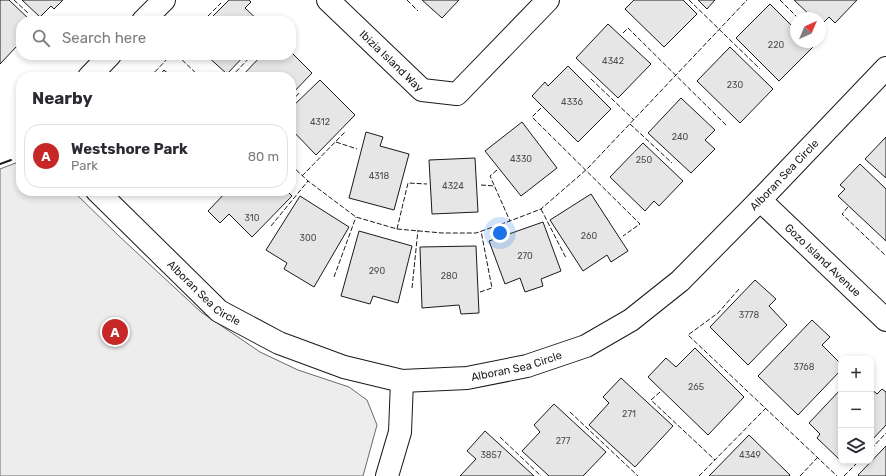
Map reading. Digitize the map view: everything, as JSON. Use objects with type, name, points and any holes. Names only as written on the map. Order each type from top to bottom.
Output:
[{"type":"street","points":[[148,16],[164,0]]},
{"type":"street","name":"Ibizia Island Way","points":[[328,0],[422,90],[457,94],[548,0]]},
{"type":"street","points":[[93,72],[105,60]]},
{"type":"street","name":"Alboran Sea Circle","points":[[102,196],[219,311],[280,343],[344,367],[402,381],[467,378],[527,366],[586,346],[631,320],[680,281],[886,68]]},
{"type":"street","name":"Gozo Island Avenue","points":[[760,200],[884,313]]},
{"type":"street","points":[[387,476],[400,432],[402,381]]},
{"type":"shaded area","points":[[16,163],[16,196],[78,196],[201,312],[260,352],[298,370],[349,387],[367,400],[377,425],[363,476],[0,476],[0,169]]},
{"type":"building","points":[[0,0],[9,0],[26,16],[16,16],[16,47],[0,64]]},
{"type":"building","points":[[22,0],[63,0],[54,9],[51,6],[41,16],[39,16]]},
{"type":"building","points":[[229,0],[249,0],[251,2],[245,8],[254,16],[213,16]]},
{"type":"building","points":[[422,0],[459,0],[442,18]]},
{"type":"building","points":[[634,0],[683,0],[697,14],[664,47],[625,9]]},
{"type":"building","points":[[698,0],[715,0],[707,9]]},
{"type":"building","points":[[794,0],[857,0],[835,23],[829,17],[826,20],[826,12],[807,12]]},
{"type":"building","points":[[770,4],[790,24],[790,48],[812,48],[779,81],[736,38]]},
{"type":"building","points":[[608,24],[651,64],[618,98],[576,58]]},
{"type":"building","points":[[730,47],[773,89],[740,123],[697,81]]},
{"type":"building","points":[[296,57],[312,73],[296,90],[296,72],[246,72],[257,60],[296,60]]},
{"type":"building","points":[[212,60],[240,60],[229,72],[225,72]]},
{"type":"building","points":[[568,66],[611,109],[578,142],[532,96],[545,82],[548,86]]},
{"type":"building","points":[[320,80],[355,115],[316,155],[296,134],[296,103]]},
{"type":"building","points":[[681,98],[715,130],[705,140],[715,149],[691,173],[648,133]]},
{"type":"building","points":[[522,122],[557,168],[521,196],[485,151]]},
{"type":"building","points":[[366,132],[383,137],[380,146],[409,154],[394,210],[349,198]]},
{"type":"building","points":[[886,137],[886,178],[865,159]]},
{"type":"building","points":[[643,143],[683,181],[659,206],[654,201],[645,211],[610,177]]},
{"type":"building","points":[[475,158],[478,212],[432,214],[429,160]]},
{"type":"building","points":[[860,164],[886,189],[886,241],[838,196],[845,189],[840,185]]},
{"type":"building","points":[[591,194],[628,251],[611,262],[607,255],[583,271],[550,220]]},
{"type":"building","points":[[222,196],[292,196],[252,237],[229,214],[220,223],[208,211]]},
{"type":"building","points":[[300,196],[349,227],[314,287],[284,269],[287,263],[266,250]]},
{"type":"building","points":[[543,222],[561,271],[541,279],[543,286],[525,292],[520,278],[505,284],[489,241]]},
{"type":"building","points":[[359,231],[412,246],[398,303],[373,296],[370,304],[341,296]]},
{"type":"building","points":[[476,246],[479,313],[461,314],[459,305],[422,308],[420,247]]},
{"type":"building","points":[[755,280],[776,299],[769,306],[787,325],[748,365],[710,327]]},
{"type":"building","points":[[812,320],[830,337],[822,345],[838,361],[838,373],[798,415],[758,376]]},
{"type":"building","points":[[695,348],[744,397],[708,435],[648,377],[666,358],[676,367]]},
{"type":"building","points":[[621,378],[673,426],[635,467],[589,425],[609,403],[603,397]]},
{"type":"building","points":[[882,389],[886,392],[886,425],[874,438],[874,392],[877,394]]},
{"type":"building","points":[[838,392],[838,458],[817,438],[820,434],[809,423]]},
{"type":"building","points":[[554,404],[606,452],[583,476],[549,476],[522,451],[540,432],[534,425]]},
{"type":"building","points":[[485,431],[534,476],[460,476],[476,459],[467,451]]},
{"type":"building","points":[[749,435],[790,475],[709,476]]},
{"type":"building","points":[[886,446],[886,476],[859,476],[858,475],[869,464],[874,464],[874,458]]},
{"type":"fence","points":[[14,0],[28,13]]},
{"type":"fence","points":[[407,0],[418,11]]},
{"type":"fence","points":[[689,0],[760,69]]},
{"type":"fence","points":[[296,170],[308,181],[356,217],[397,229],[442,233],[476,233],[510,221],[541,209],[587,169],[747,0]]},
{"type":"fence","points":[[780,0],[792,12]]},
{"type":"fence","points":[[208,16],[221,3]]},
{"type":"fence","points":[[623,33],[628,28],[727,126]]},
{"type":"fence","points":[[155,72],[166,60]]},
{"type":"fence","points":[[182,60],[195,72]]},
{"type":"fence","points":[[236,72],[247,60]]},
{"type":"fence","points":[[591,79],[634,120]]},
{"type":"fence","points":[[296,96],[300,92]]},
{"type":"fence","points":[[541,108],[532,117],[640,224],[623,236]]},
{"type":"fence","points":[[630,124],[672,163]]},
{"type":"fence","points":[[302,176],[345,132]]},
{"type":"fence","points":[[336,142],[357,149]]},
{"type":"fence","points":[[497,170],[490,176],[510,221]]},
{"type":"fence","points":[[296,196],[308,181]]},
{"type":"fence","points":[[397,229],[408,183],[427,184]]},
{"type":"fence","points":[[481,185],[495,186]]},
{"type":"fence","points":[[271,226],[296,196]]},
{"type":"fence","points":[[848,207],[842,214],[885,255],[886,254]]},
{"type":"fence","points":[[541,209],[566,258]]},
{"type":"fence","points":[[334,277],[356,217]]},
{"type":"fence","points":[[412,288],[418,230]]},
{"type":"fence","points":[[480,292],[492,288],[481,231]]},
{"type":"fence","points":[[739,289],[718,313],[688,335],[837,476]]},
{"type":"fence","points":[[660,392],[651,400],[715,460]]},
{"type":"fence","points":[[699,476],[766,408]]},
{"type":"fence","points":[[570,412],[638,476]]},
{"type":"fence","points":[[874,446],[886,433]]},
{"type":"fence","points":[[500,437],[541,476]]},
{"type":"fence","points":[[800,476],[818,457]]},
{"type":"fence","points":[[844,476],[856,464]]},
{"type":"wall","points":[[0,164],[11,160]]},
{"type":"place","name":"Westshore Park","points":[[115,332]]}]
